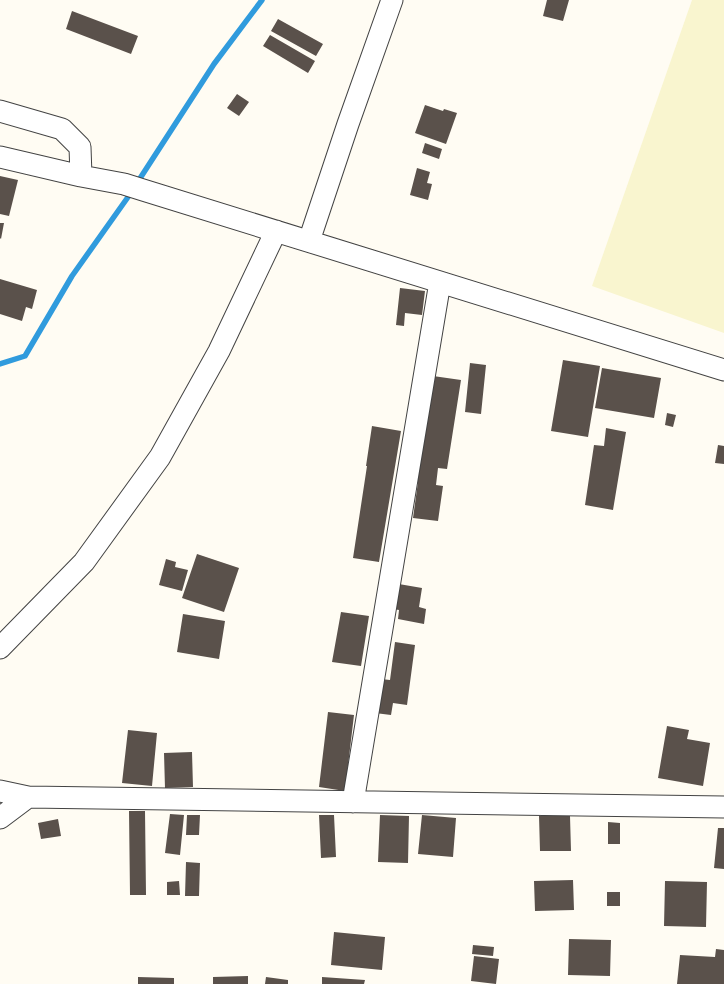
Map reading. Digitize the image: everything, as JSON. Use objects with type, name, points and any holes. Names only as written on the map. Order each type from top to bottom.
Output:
[{"type":"street","points":[[309,241],[392,0]]},
{"type":"street","points":[[0,111],[62,129],[80,147],[81,176]]},
{"type":"street","points":[[0,157],[133,187],[724,370]]},
{"type":"street","points":[[0,648],[84,562],[160,457],[219,351],[276,231]]},
{"type":"street","points":[[353,802],[440,282]]},
{"type":"street","points":[[0,791],[28,797],[724,807]]},
{"type":"street","points":[[0,818],[28,797]]},
{"type":"shaded area","points":[[692,0],[724,0],[724,333],[592,286]]},
{"type":"building","points":[[547,0],[569,0],[563,21],[543,16]]},
{"type":"building","points":[[72,11],[138,36],[131,54],[66,29]]},
{"type":"building","points":[[278,19],[323,44],[316,56],[271,31]]},
{"type":"building","points":[[270,35],[315,61],[308,73],[263,46]]},
{"type":"building","points":[[237,94],[249,102],[239,116],[227,108]]},
{"type":"building","points":[[425,105],[443,111],[444,109],[457,113],[446,144],[415,133]]},
{"type":"building","points":[[425,143],[442,149],[439,159],[422,153]]},
{"type":"building","points":[[417,168],[430,172],[427,183],[432,184],[428,200],[410,195]]},
{"type":"building","points":[[0,176],[18,180],[9,216],[0,214]]},
{"type":"building","points":[[0,223],[4,223],[1,239],[0,238]]},
{"type":"building","points":[[0,279],[37,290],[32,309],[26,307],[22,321],[0,314]]},
{"type":"building","points":[[400,288],[425,291],[422,315],[405,313],[404,326],[396,325]]},
{"type":"building","points":[[563,360],[600,366],[588,437],[551,431]]},
{"type":"building","points":[[470,363],[486,365],[481,414],[465,412]]},
{"type":"building","points":[[602,368],[661,378],[654,418],[595,408]]},
{"type":"building","points":[[433,376],[461,380],[447,469],[438,468],[436,485],[443,486],[438,521],[413,518],[418,482],[411,481]]},
{"type":"building","points":[[667,413],[676,415],[673,427],[665,425]]},
{"type":"building","points":[[372,426],[401,431],[379,562],[353,558]]},
{"type":"building","points":[[606,428],[626,432],[613,510],[585,505],[594,445],[604,446]]},
{"type":"building","points":[[718,445],[724,446],[724,464],[715,463]]},
{"type":"building","points":[[197,554],[239,568],[224,612],[182,598]]},
{"type":"building","points":[[166,559],[176,562],[175,567],[188,570],[182,591],[159,585]]},
{"type":"building","points":[[393,583],[422,588],[419,607],[426,609],[424,624],[398,619],[399,610],[388,608]]},
{"type":"building","points":[[341,612],[369,616],[361,666],[332,662]]},
{"type":"building","points":[[183,614],[225,621],[219,659],[177,652]]},
{"type":"building","points":[[395,642],[415,645],[407,705],[393,703],[391,715],[367,712],[372,678],[390,680]]},
{"type":"building","points":[[328,712],[354,715],[345,791],[319,787]]},
{"type":"building","points":[[667,726],[689,730],[687,739],[710,743],[703,786],[658,778]]},
{"type":"building","points":[[128,730],[157,733],[152,786],[122,783]]},
{"type":"building","points":[[192,752],[193,787],[165,788],[164,753]]},
{"type":"building","points":[[129,811],[145,811],[146,895],[130,895]]},
{"type":"building","points":[[170,814],[184,815],[180,855],[165,853]]},
{"type":"building","points":[[187,815],[200,815],[199,835],[186,835]]},
{"type":"building","points":[[319,815],[334,815],[336,857],[321,858]]},
{"type":"building","points":[[380,815],[409,816],[408,863],[378,862]]},
{"type":"building","points":[[422,815],[456,818],[453,857],[418,854]]},
{"type":"building","points":[[539,816],[570,816],[571,851],[540,851]]},
{"type":"building","points":[[58,819],[61,836],[41,839],[38,823]]},
{"type":"building","points":[[608,822],[620,823],[620,844],[608,844]]},
{"type":"building","points":[[718,828],[724,828],[724,869],[714,868]]},
{"type":"building","points":[[186,862],[200,863],[199,896],[185,896]]},
{"type":"building","points":[[573,880],[574,910],[535,911],[534,881]]},
{"type":"building","points":[[179,881],[180,895],[167,895],[167,882]]},
{"type":"building","points":[[665,881],[707,882],[706,927],[664,926]]},
{"type":"building","points":[[607,892],[620,892],[620,906],[607,906]]},
{"type":"building","points":[[334,932],[385,937],[382,970],[331,965]]},
{"type":"building","points":[[569,939],[611,940],[610,976],[568,975]]},
{"type":"building","points":[[473,945],[494,947],[493,956],[472,954]]},
{"type":"building","points":[[716,949],[724,950],[724,984],[677,984],[680,955],[715,957]]},
{"type":"building","points":[[474,956],[499,959],[496,984],[471,981]]},
{"type":"building","points":[[248,976],[248,984],[213,984],[213,977]]},
{"type":"building","points":[[138,977],[174,978],[174,984],[138,984]]},
{"type":"building","points":[[266,977],[288,980],[288,984],[265,984]]},
{"type":"building","points":[[322,977],[365,980],[364,984],[322,984]]},
{"type":"waterway","points":[[137,183],[214,64],[262,0]]},
{"type":"waterway","points":[[0,364],[25,356],[72,276],[133,190]]}]
